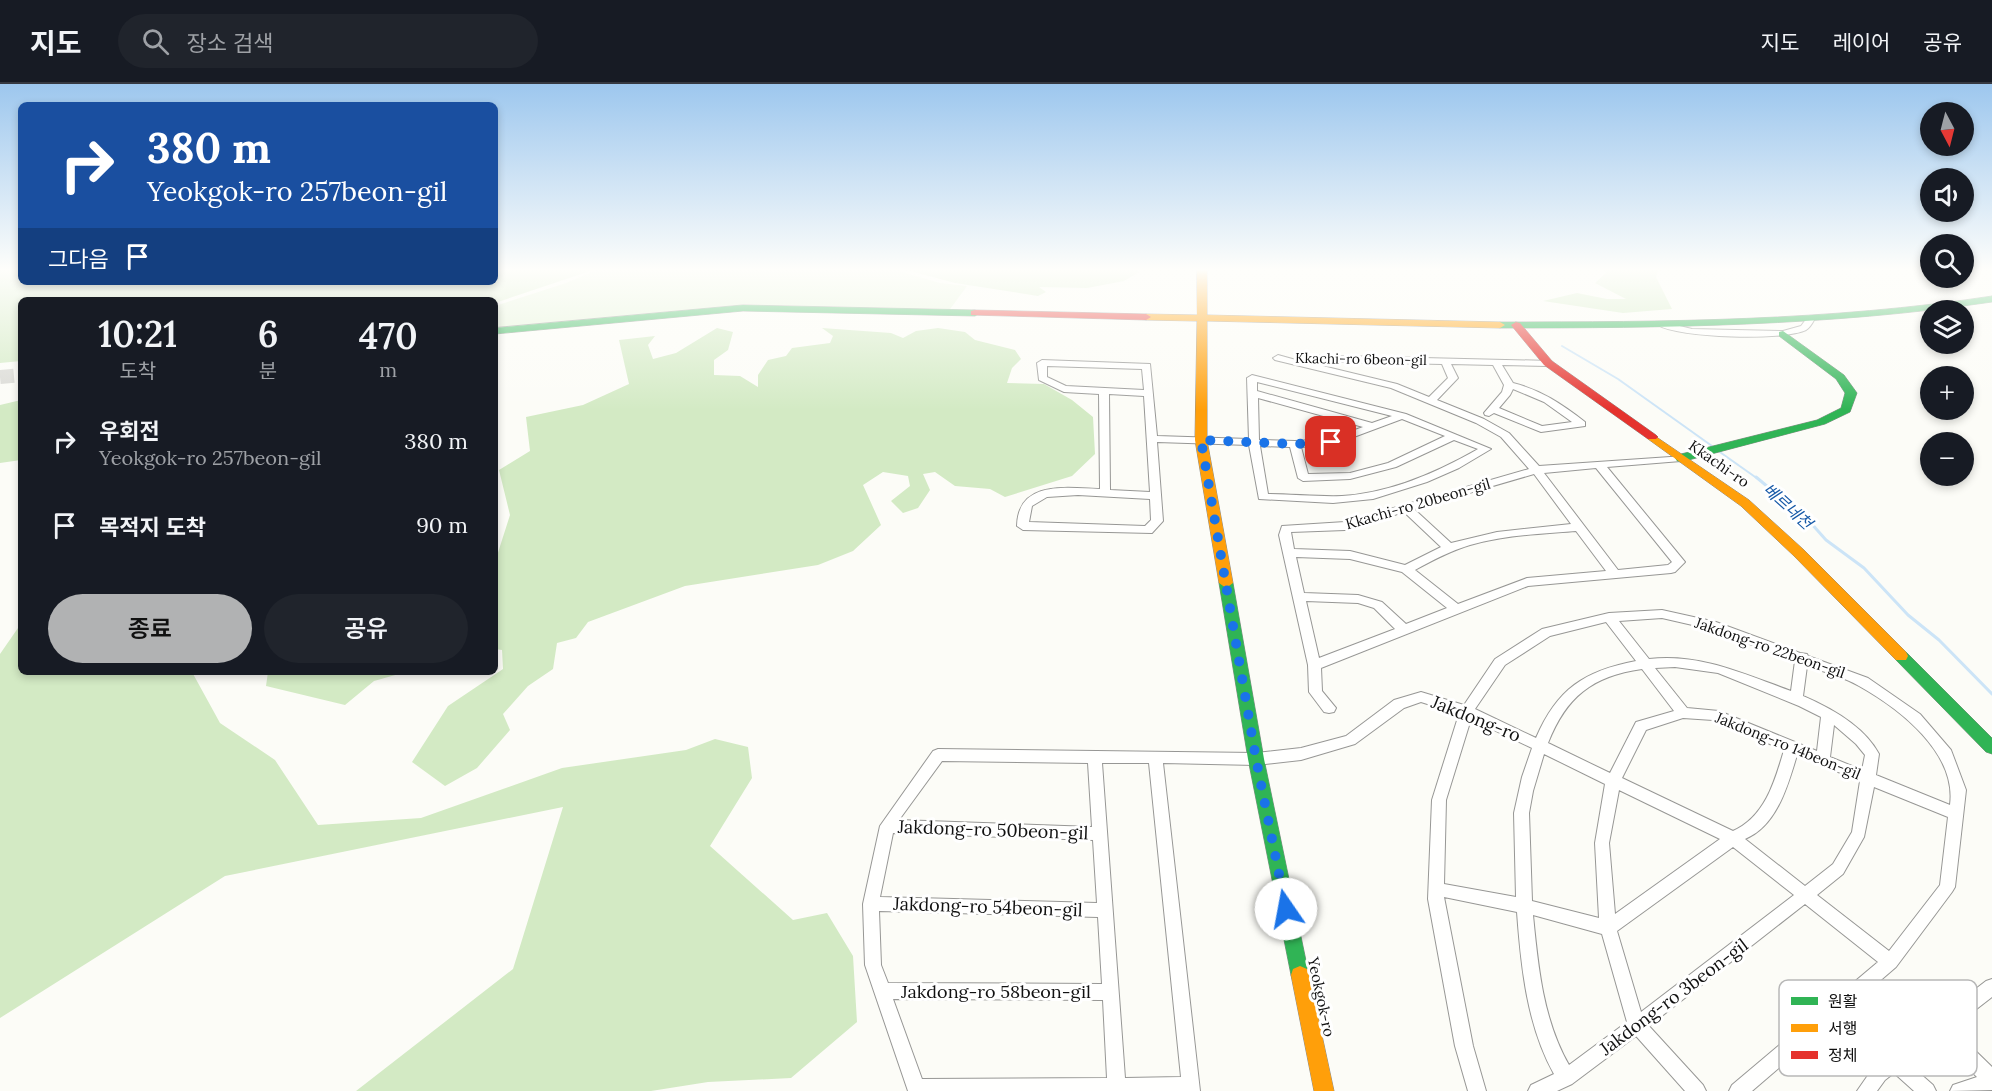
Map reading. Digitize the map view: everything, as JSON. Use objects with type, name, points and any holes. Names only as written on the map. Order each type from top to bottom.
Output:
[{"type":"street","points":[[498,331],[657,316]]},
{"type":"street","points":[[1076,316],[1516,325],[1663,325],[1810,320],[1857,316]]},
{"type":"street","name":"Yeokgok-ro","points":[[1201,316],[1201,440],[1256,759],[1324,1091]]},
{"type":"street","points":[[1663,325],[1692,332],[1783,334],[1804,328],[1810,320]]},
{"type":"street","name":"Kkachi-ro","points":[[1516,325],[1548,363],[1745,503],[1790,545],[1992,748]]},
{"type":"street","points":[[1681,458],[1821,423],[1846,410],[1851,393],[1840,377],[1783,334]]},
{"type":"street","name":"Kkachi-ro 6beon-gil","points":[[1445,361],[1452,378],[1430,401],[1394,386],[1278,358],[1445,361],[1548,363]]},
{"type":"street","points":[[1480,421],[1507,393],[1509,385],[1496,362]]},
{"type":"street","points":[[1149,393],[1065,389],[1042,378],[1042,363],[1147,366],[1153,439],[1156,496],[1157,521],[1148,530],[1023,526],[1023,512],[1030,500],[1046,493],[1156,496]]},
{"type":"street","points":[[1252,378],[1402,416],[1486,449],[1452,469],[1381,494],[1354,498],[1263,496],[1254,442],[1252,393],[1252,378]]},
{"type":"street","points":[[1493,409],[1541,429],[1581,424],[1553,402],[1531,390],[1509,385]]},
{"type":"street","points":[[1104,391],[1106,493]]},
{"type":"street","points":[[1252,393],[1374,427]]},
{"type":"street","points":[[1430,401],[1480,421],[1505,435],[1536,470],[1615,574]]},
{"type":"street","points":[[1153,439],[1295,444],[1331,442],[1402,416]]},
{"type":"street","points":[[1303,478],[1350,476],[1392,465],[1454,436]]},
{"type":"street","points":[[1295,444],[1308,498]]},
{"type":"street","name":"Kkachi-ro 20beon-gil","points":[[1329,708],[1316,692],[1314,665],[1285,535],[1286,529],[1345,526],[1536,470],[1681,458]]},
{"type":"street","points":[[1314,665],[1527,582],[1671,569],[1679,562],[1599,465]]},
{"type":"street","points":[[1406,508],[1449,548]]},
{"type":"street","points":[[1406,569],[1449,548],[1507,533],[1579,527]]},
{"type":"street","name":"Kkachi-ro 20beon-gil","points":[[1289,553],[1350,555],[1406,569],[1457,610]]},
{"type":"street","points":[[1299,597],[1358,599],[1378,604],[1404,630]]},
{"type":"street","name":"Jakdong-ro 22beon-gil","points":[[1477,1091],[1464,1046],[1436,898],[1440,800],[1467,711],[1500,662],[1546,632],[1609,617],[1662,614],[1712,625],[1802,657],[1863,682],[1915,718],[1946,754],[1959,790],[1947,887],[1890,962],[1869,980]]},
{"type":"street","points":[[1609,617],[1683,712]]},
{"type":"street","points":[[1796,699],[1802,657]]},
{"type":"street","name":"Jakdong-ro 3beon-gil","points":[[1537,1091],[1566,1078],[1807,896],[1838,869],[1859,833],[1869,778],[1872,754],[1859,736],[1828,714],[1796,699],[1711,667],[1676,661],[1612,671],[1589,680],[1566,698],[1541,746],[1522,804],[1524,906],[1538,1003],[1545,1030],[1566,1078]]},
{"type":"street","name":"Jakdong-ro","points":[[887,826],[938,755],[1256,759],[1301,754],[1350,740],[1400,704],[1421,697],[1467,711],[1733,838],[1890,962]]},
{"type":"street","name":"Jakdong-ro 14beon-gil","points":[[1636,1024],[1608,928],[1602,843],[1613,781],[1641,726],[1683,712],[1714,716],[1956,814]]},
{"type":"street","points":[[1823,760],[1828,714]]},
{"type":"street","points":[[1436,889],[1524,906],[1608,928],[1733,838],[1752,829],[1769,807],[1783,777],[1792,747]]},
{"type":"street","points":[[1095,757],[1117,1089]]},
{"type":"street","points":[[887,826],[871,904],[873,965],[916,1090],[1191,1089],[1155,758]]},
{"type":"street","name":"Jakdong-ro 50beon-gil","points":[[887,826],[1100,834]]},
{"type":"street","name":"Jakdong-ro 54beon-gil","points":[[871,904],[1105,910]]},
{"type":"street","points":[[1977,999],[1992,987]]},
{"type":"street","name":"Jakdong-ro 58beon-gil","points":[[882,991],[1110,992]]},
{"type":"street","points":[[1636,1024],[1697,1091]]},
{"type":"street","name":"Jakdong-ro 22beon-gil","points":[[1738,1091],[1779,1056]]},
{"type":"street","points":[[1959,1091],[1992,1080],[1977,1065]]},
{"type":"street","points":[[1866,1091],[1877,1076]]},
{"type":"street","points":[[1910,1076],[1927,1091]]},
{"type":"green space","points":[[0,316],[18,316],[18,361],[0,363]]},
{"type":"green space","points":[[498,316],[657,316],[498,331]]},
{"type":"green space","points":[[717,328],[733,332],[728,350],[714,360],[714,375],[740,376],[758,387],[758,375],[768,360],[786,356],[792,348],[830,343],[833,336],[822,328],[891,333],[903,338],[916,331],[938,328],[965,332],[975,340],[1015,350],[1021,359],[1012,368],[1007,383],[1044,384],[1072,400],[1093,417],[1095,454],[1072,476],[1005,497],[990,489],[955,486],[935,472],[923,474],[930,490],[918,508],[903,513],[891,501],[910,486],[908,476],[883,472],[863,485],[881,525],[853,551],[818,565],[685,586],[588,622],[576,638],[557,643],[553,669],[528,686],[503,714],[510,730],[477,768],[445,786],[412,762],[448,706],[494,675],[498,675],[503,669],[502,650],[498,649],[498,553],[510,515],[499,470],[530,451],[526,417],[583,405],[629,384],[619,340],[655,336],[648,345],[653,359],[676,353]]},
{"type":"green space","points":[[18,401],[18,460],[0,463],[0,405]]},
{"type":"green space","points":[[18,628],[18,675],[194,675],[220,723],[275,760],[318,825],[421,818],[562,768],[686,750],[715,739],[748,747],[752,778],[710,846],[793,920],[827,913],[853,956],[857,1022],[791,1078],[708,1082],[651,1091],[356,1091],[513,969],[563,807],[225,876],[0,1018],[0,654]]},
{"type":"green space","points":[[268,675],[395,675],[374,681],[345,705],[266,686]]},
{"type":"waterway","name":"베르네천","points":[[1562,346],[1618,379],[1712,446]]},
{"type":"waterway","name":"베르네천","points":[[1717,450],[1758,479]]},
{"type":"waterway","name":"베르네천","points":[[1756,477],[1810,522],[1826,540],[1864,568],[1908,615],[1939,640],[1992,694]]},
{"type":"tunnel","points":[[0,377],[18,375]]},
{"type":"traffic: fast","points":[[498,331],[657,316]]},
{"type":"traffic: fast","points":[[1500,325],[1685,324],[1858,316]]},
{"type":"traffic: fast","points":[[1681,458],[1821,422],[1846,410],[1851,393],[1840,377],[1783,334]]},
{"type":"traffic: fast","points":[[1226,583],[1256,759],[1300,975]]},
{"type":"traffic: fast","points":[[1901,656],[1992,748]]},
{"type":"traffic: slow","points":[[1202,316],[1201,440],[1226,583]]},
{"type":"traffic: slow","points":[[1146,317],[1500,325]]},
{"type":"traffic: slow","points":[[1652,437],[1745,503],[1799,553],[1901,656]]},
{"type":"traffic: slow","points":[[1300,975],[1324,1091]]},
{"type":"traffic: jam","points":[[1103,316],[1146,317]]},
{"type":"traffic: jam","points":[[1516,325],[1548,363],[1652,437]]},
{"type":"route","points":[[1286,909],[1256,759],[1201,440],[1295,444],[1331,442]]}]
